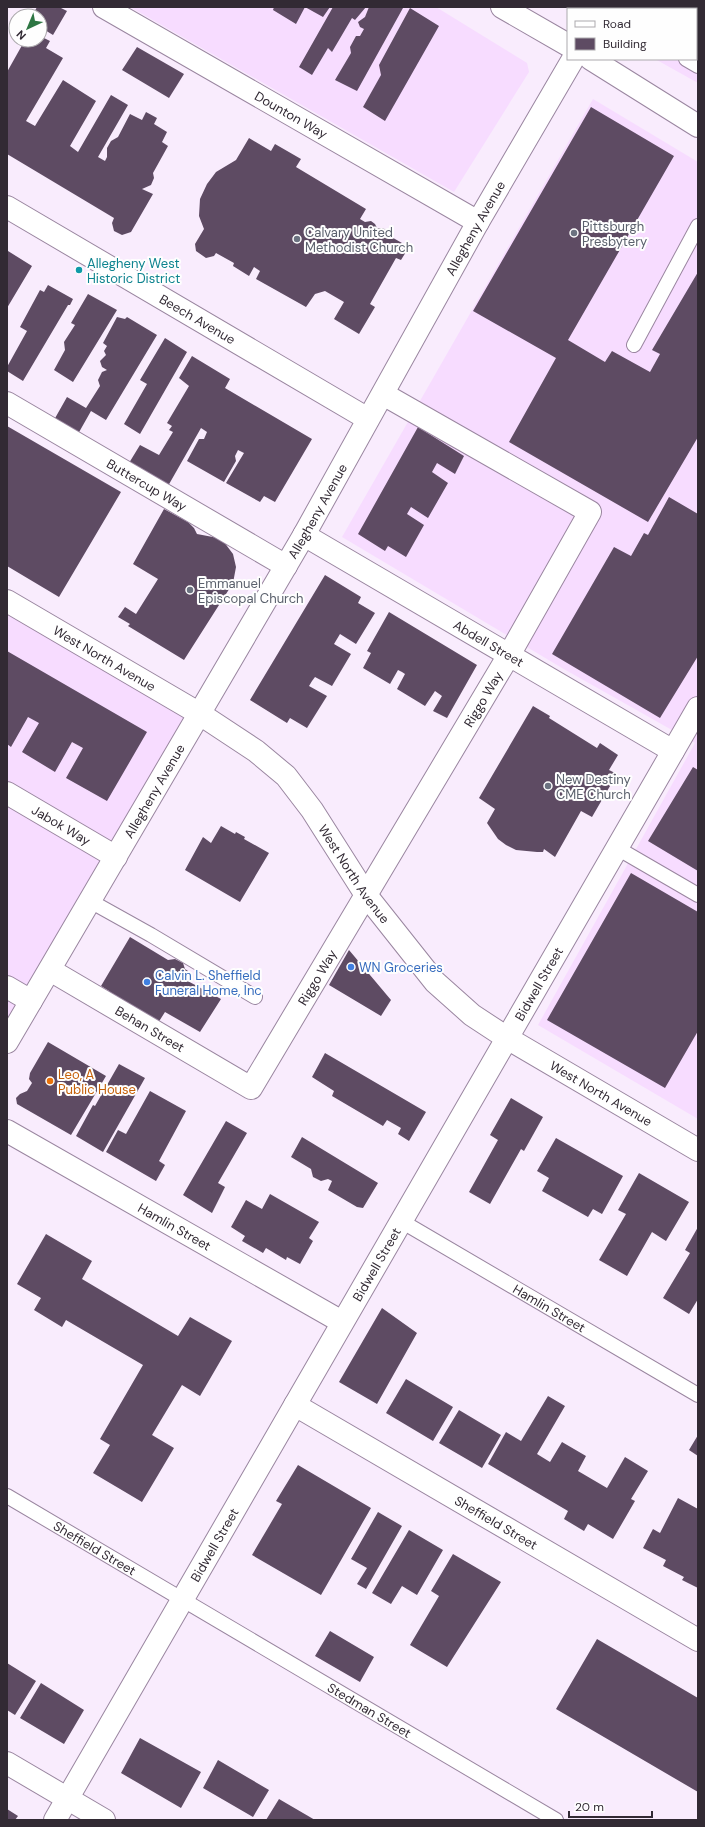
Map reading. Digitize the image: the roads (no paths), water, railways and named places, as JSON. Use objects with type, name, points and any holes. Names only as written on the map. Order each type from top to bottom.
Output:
[{"type":"street","name":"Dounton Way","points":[[104,7],[478,222]]},
{"type":"street","points":[[502,7],[567,44]]},
{"type":"street","name":"Allegheny Avenue","points":[[7,1042],[304,535],[478,222],[572,60]]},
{"type":"street","points":[[593,60],[697,123]]},
{"type":"street","name":"Beech Avenue","points":[[7,207],[368,419]]},
{"type":"street","name":"Riggo Way","points":[[251,1088],[509,655],[590,512],[383,394]]},
{"type":"street","name":"Buttercup Way","points":[[7,403],[286,566]]},
{"type":"street","name":"Abdell Street","points":[[304,535],[673,751]]},
{"type":"street","name":"West North Avenue","points":[[7,601],[200,714],[256,751],[286,776],[312,810],[366,895],[435,982],[472,1014],[507,1038],[698,1150]]},
{"type":"street","name":"Bidwell Street","points":[[55,1820],[698,708]]},
{"type":"street","name":"Jabok Way","points":[[7,793],[116,857]]},
{"type":"street","name":"Behan Street","points":[[50,970],[251,1088]]},
{"type":"street","points":[[7,987],[31,1001]]},
{"type":"street","name":"Hamlin Street","points":[[7,1131],[342,1322]]},
{"type":"street","name":"Sheffield Street","points":[[295,1405],[698,1640]]},
{"type":"street","points":[[7,1763],[104,1820]]},
{"type":"lane","points":[[688,60],[698,66]]},
{"type":"lane","points":[[634,345],[698,226]]},
{"type":"lane","points":[[617,848],[698,895]]},
{"type":"lane","points":[[90,901],[151,935],[255,997]]},
{"type":"lane","name":"Hamlin Street","points":[[400,1221],[698,1395]]},
{"type":"lane","name":"Sheffield Street","points":[[8,1497],[182,1600]]},
{"type":"lane","name":"Stedman Street","points":[[182,1600],[556,1820]]},
{"type":"place","name":"Pittsburgh Presbytery","points":[[574,233]]},
{"type":"place","name":"Calvary United Methodist Church","points":[[297,239]]},
{"type":"place","name":"Allegheny West Historic District","points":[[79,270]]},
{"type":"place","name":"Emmanuel Episcopal Church","points":[[190,590]]},
{"type":"place","name":"New Destiny CME Church","points":[[548,786]]},
{"type":"place","name":"WN Groceries","points":[[351,967]]},
{"type":"place","name":"Calvin L. Sheffield Funeral Home, Inc","points":[[147,982]]},
{"type":"place","name":"Leo, A Public House","points":[[50,1081]]}]
